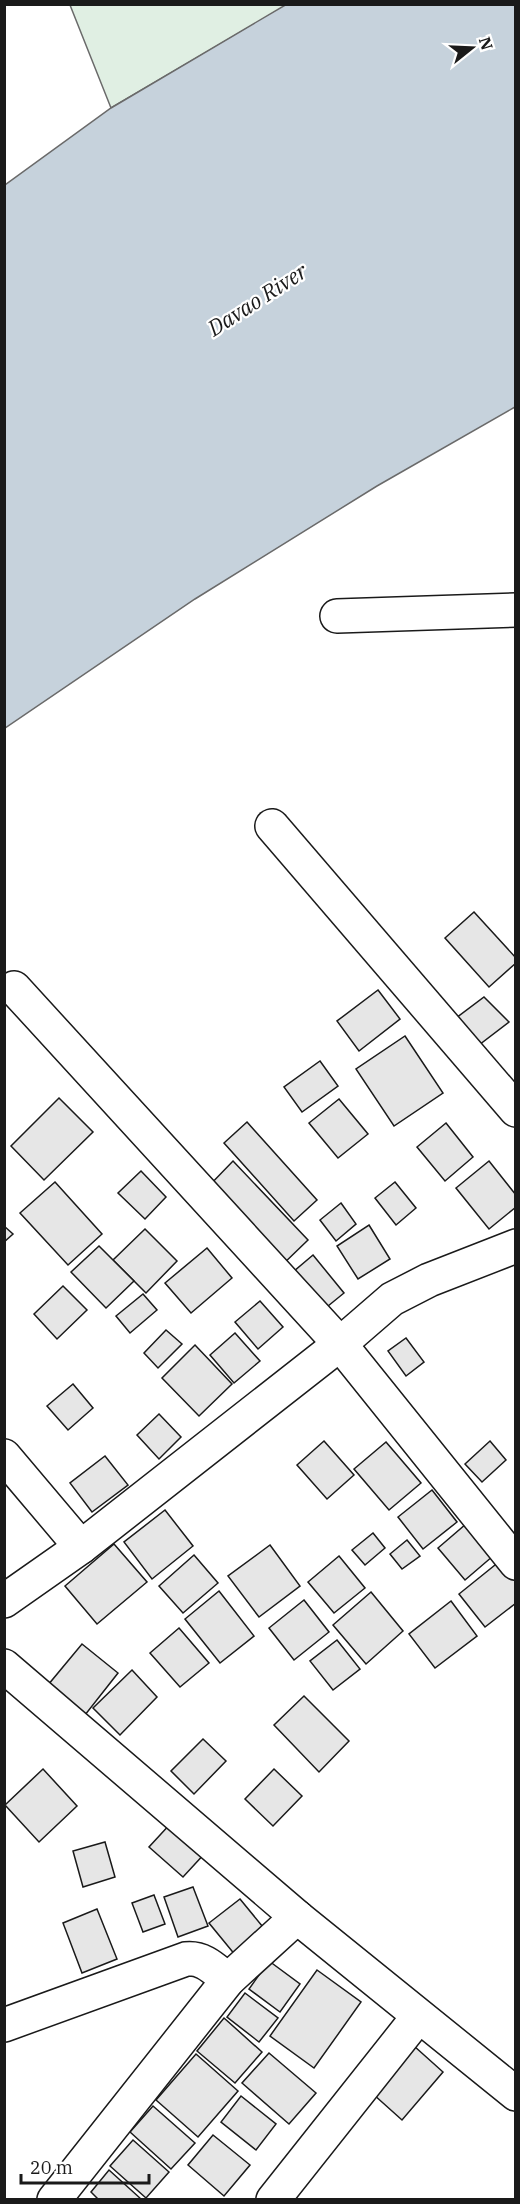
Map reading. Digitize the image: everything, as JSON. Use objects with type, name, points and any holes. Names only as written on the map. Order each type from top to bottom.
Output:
[{"type":"street","points":[[337,616],[516,610]]},
{"type":"street","points":[[272,826],[516,1110]]},
{"type":"street","points":[[14,988],[340,1344],[516,1563]]},
{"type":"street","points":[[4,1601],[81,1547],[340,1344],[392,1299],[429,1280],[516,1246]]},
{"type":"street","points":[[4,1456],[81,1547]]},
{"type":"street","points":[[4,1666],[297,1917],[516,2094]]},
{"type":"street","points":[[54,2199],[228,1980],[297,1917]]},
{"type":"street","points":[[4,2025],[186,1959],[196,1958],[207,1963],[228,1980]]},
{"type":"street","points":[[273,2199],[418,2017]]},
{"type":"green space","points":[[70,5],[287,5],[111,108]]},
{"type":"water","name":"Davao River","points":[[287,4],[515,5],[515,407],[377,486],[195,599],[5,728],[5,185],[111,108]]},
{"type":"building","points":[[474,912],[516,958],[516,963],[489,987],[445,938]]},
{"type":"building","points":[[378,990],[400,1019],[359,1051],[337,1021]]},
{"type":"building","points":[[484,997],[509,1022],[475,1048],[452,1021]]},
{"type":"building","points":[[405,1036],[443,1093],[394,1126],[356,1069]]},
{"type":"building","points":[[320,1061],[338,1086],[302,1112],[284,1087]]},
{"type":"building","points":[[59,1098],[93,1132],[44,1180],[11,1146]]},
{"type":"building","points":[[339,1099],[368,1134],[338,1158],[309,1123]]},
{"type":"building","points":[[247,1122],[317,1200],[294,1221],[224,1143]]},
{"type":"building","points":[[446,1123],[473,1157],[445,1181],[417,1147]]},
{"type":"building","points":[[233,1161],[308,1240],[279,1268],[205,1190]]},
{"type":"building","points":[[489,1161],[516,1195],[516,1207],[489,1229],[456,1188]]},
{"type":"building","points":[[141,1171],[166,1197],[145,1219],[118,1193]]},
{"type":"building","points":[[55,1182],[102,1234],[68,1265],[20,1213]]},
{"type":"building","points":[[395,1182],[416,1208],[396,1225],[375,1198]]},
{"type":"building","points":[[341,1203],[356,1224],[336,1241],[320,1220]]},
{"type":"building","points":[[369,1225],[390,1259],[358,1279],[337,1246]]},
{"type":"building","points":[[4,1226],[13,1234],[4,1242]]},
{"type":"building","points":[[145,1229],[177,1261],[146,1293],[113,1260]]},
{"type":"building","points":[[99,1246],[134,1281],[106,1308],[71,1272]]},
{"type":"building","points":[[207,1248],[232,1278],[191,1313],[165,1283]]},
{"type":"building","points":[[313,1255],[344,1293],[317,1315],[287,1277]]},
{"type":"building","points":[[63,1286],[87,1310],[57,1339],[34,1314]]},
{"type":"building","points":[[143,1294],[157,1310],[130,1333],[116,1316]]},
{"type":"building","points":[[260,1301],[283,1327],[258,1349],[235,1322]]},
{"type":"building","points":[[166,1330],[182,1344],[158,1368],[144,1353]]},
{"type":"building","points":[[235,1333],[260,1361],[234,1383],[210,1355]]},
{"type":"building","points":[[406,1338],[424,1362],[406,1376],[388,1351]]},
{"type":"building","points":[[195,1345],[232,1384],[199,1416],[162,1378]]},
{"type":"building","points":[[73,1384],[93,1408],[68,1430],[47,1406]]},
{"type":"building","points":[[159,1414],[181,1437],[159,1459],[137,1435]]},
{"type":"building","points":[[324,1441],[354,1475],[327,1499],[297,1465]]},
{"type":"building","points":[[490,1441],[506,1460],[482,1482],[465,1464]]},
{"type":"building","points":[[386,1442],[421,1483],[389,1510],[354,1469]]},
{"type":"building","points":[[105,1456],[128,1485],[92,1512],[70,1483]]},
{"type":"building","points":[[432,1490],[457,1522],[423,1549],[398,1517]]},
{"type":"building","points":[[165,1510],[193,1546],[152,1579],[124,1542]]},
{"type":"building","points":[[466,1524],[493,1556],[465,1580],[438,1548]]},
{"type":"building","points":[[373,1533],[385,1548],[365,1565],[352,1550]]},
{"type":"building","points":[[407,1540],[420,1556],[402,1569],[390,1554]]},
{"type":"building","points":[[114,1544],[147,1582],[97,1624],[65,1586]]},
{"type":"building","points":[[270,1545],[300,1586],[259,1617],[228,1576]]},
{"type":"building","points":[[194,1555],[218,1583],[183,1613],[159,1586]]},
{"type":"building","points":[[339,1556],[365,1588],[334,1613],[308,1582]]},
{"type":"building","points":[[500,1561],[516,1579],[516,1603],[485,1627],[459,1594]]},
{"type":"building","points":[[219,1591],[254,1636],[220,1663],[185,1619]]},
{"type":"building","points":[[371,1592],[403,1631],[366,1664],[333,1625]]},
{"type":"building","points":[[304,1600],[329,1632],[294,1660],[269,1628]]},
{"type":"building","points":[[451,1601],[477,1636],[435,1668],[409,1634]]},
{"type":"building","points":[[179,1628],[209,1663],[180,1687],[150,1653]]},
{"type":"building","points":[[337,1640],[360,1669],[333,1690],[310,1661]]},
{"type":"building","points":[[82,1644],[118,1673],[85,1715],[48,1685]]},
{"type":"building","points":[[132,1670],[157,1697],[120,1735],[93,1708]]},
{"type":"building","points":[[304,1696],[349,1741],[319,1772],[274,1725]]},
{"type":"building","points":[[203,1739],[226,1761],[194,1794],[171,1771]]},
{"type":"building","points":[[43,1769],[77,1806],[39,1842],[5,1805]]},
{"type":"building","points":[[274,1769],[302,1796],[273,1826],[245,1799]]},
{"type":"building","points":[[172,1822],[206,1852],[183,1877],[149,1847]]},
{"type":"building","points":[[105,1842],[115,1877],[83,1887],[73,1851]]},
{"type":"building","points":[[193,1887],[208,1926],[178,1937],[164,1897]]},
{"type":"building","points":[[154,1895],[165,1924],[143,1932],[132,1903]]},
{"type":"building","points":[[240,1899],[267,1932],[236,1956],[209,1923]]},
{"type":"building","points":[[97,1909],[117,1959],[82,1973],[63,1923]]},
{"type":"building","points":[[269,1961],[300,1984],[280,2012],[249,1989]]},
{"type":"building","points":[[317,1970],[361,2002],[314,2068],[270,2036]]},
{"type":"building","points":[[245,1993],[278,2018],[259,2042],[227,2017]]},
{"type":"building","points":[[224,2018],[262,2052],[235,2083],[197,2051]]},
{"type":"building","points":[[414,2046],[443,2072],[402,2120],[373,2094]]},
{"type":"building","points":[[269,2053],[316,2093],[289,2124],[242,2083]]},
{"type":"building","points":[[196,2054],[238,2091],[198,2137],[156,2100]]},
{"type":"building","points":[[241,2096],[276,2124],[256,2150],[221,2122]]},
{"type":"building","points":[[153,2106],[195,2143],[171,2169],[130,2132]]},
{"type":"building","points":[[213,2135],[250,2165],[224,2196],[188,2165]]},
{"type":"building","points":[[133,2140],[169,2172],[146,2198],[110,2166]]},
{"type":"building","points":[[109,2170],[141,2200],[99,2200],[91,2192]]}]
